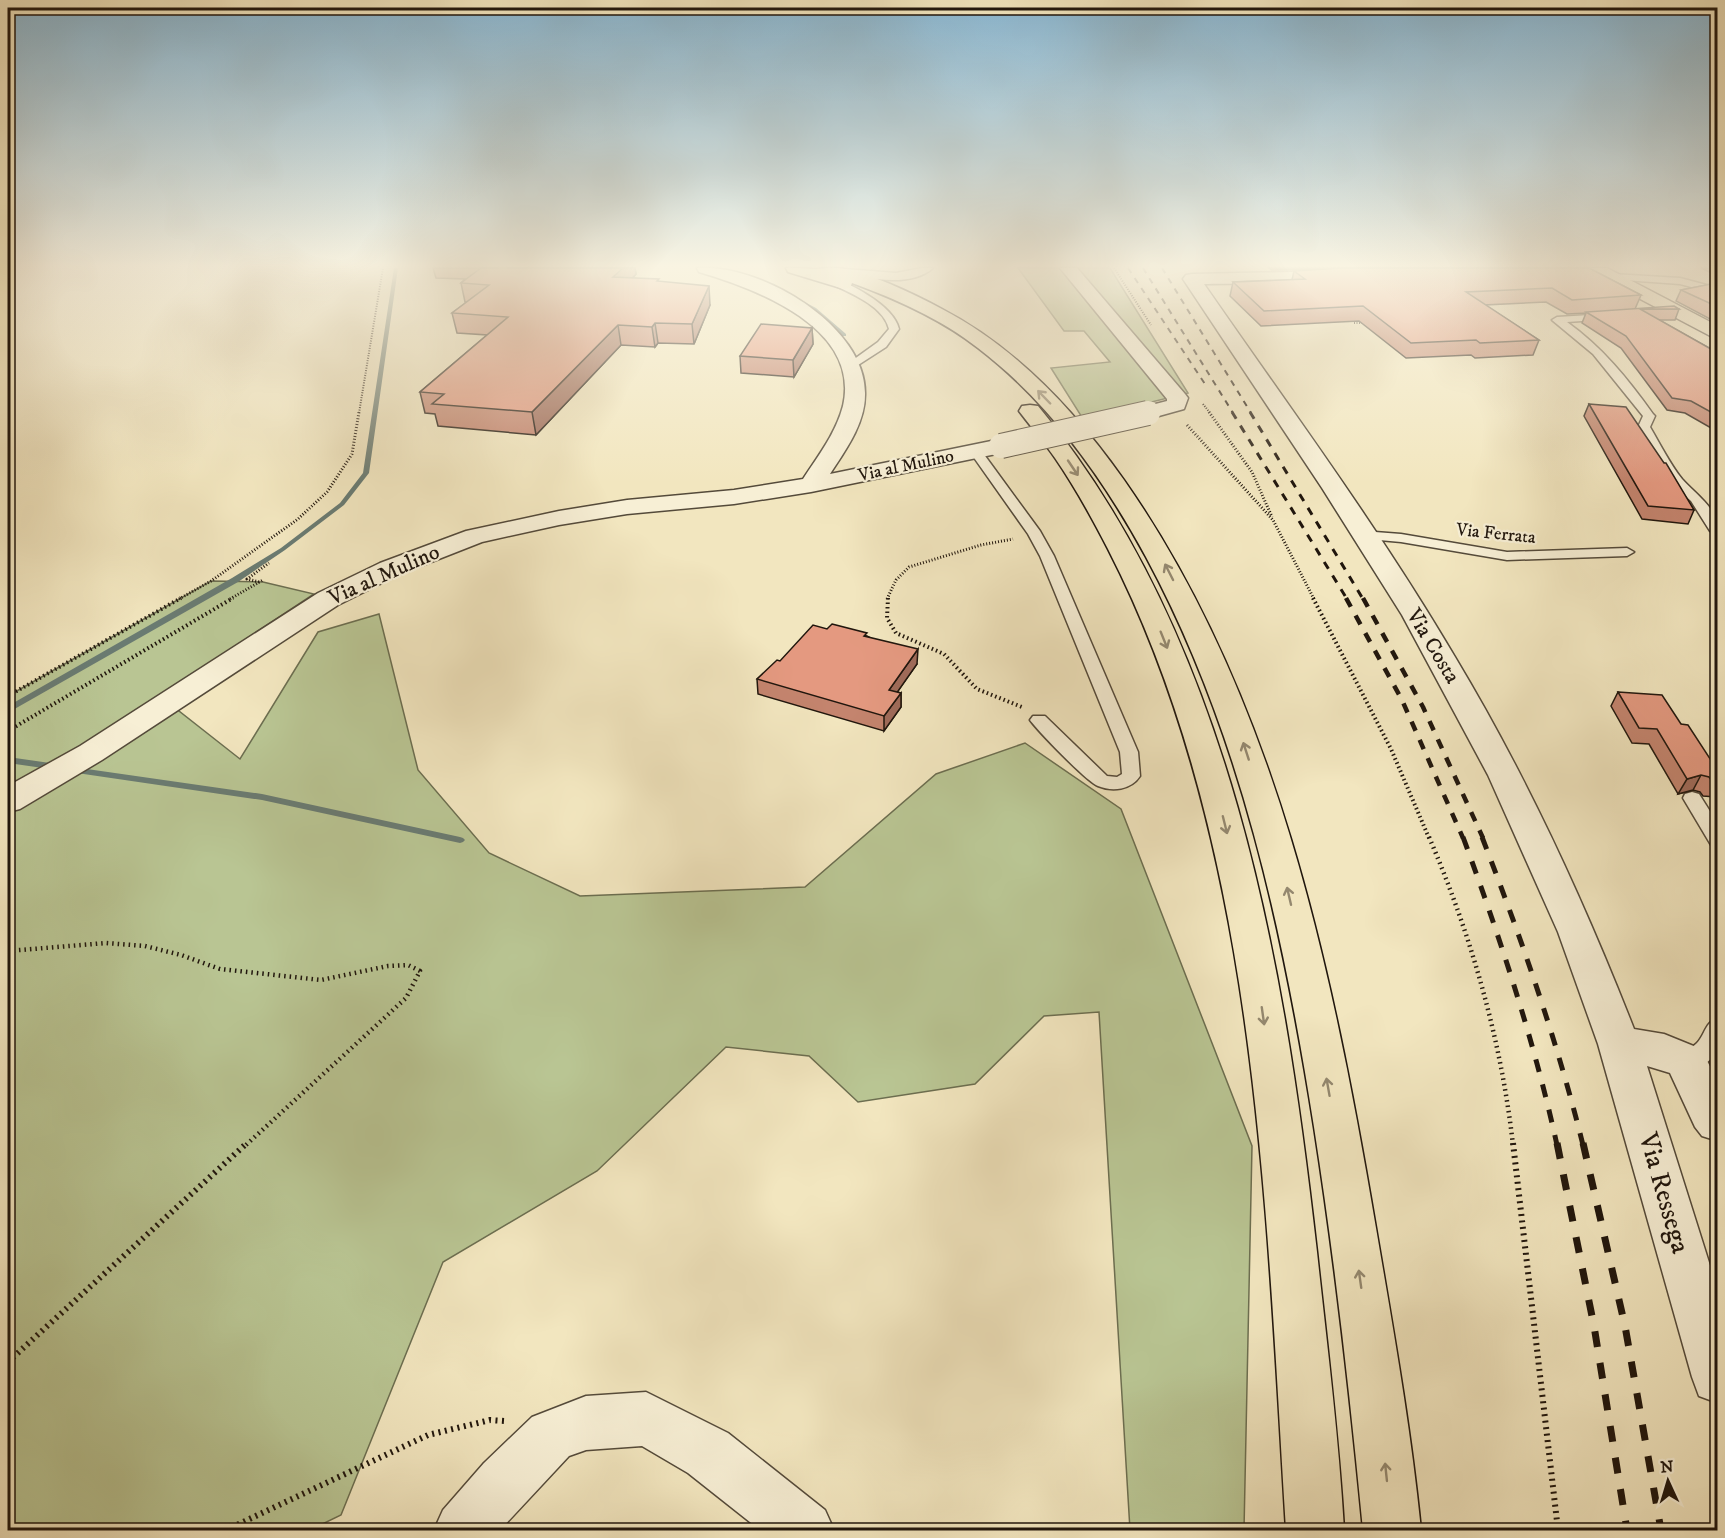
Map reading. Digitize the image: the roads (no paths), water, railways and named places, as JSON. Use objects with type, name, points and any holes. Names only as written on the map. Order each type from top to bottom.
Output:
[{"type":"main road","points":[[954,340],[973,353],[1016,394],[1067,460],[1096,503],[1130,563],[1189,701],[1215,787],[1237,873],[1263,1010],[1288,1202],[1315,1530]]},
{"type":"main road","points":[[980,340],[1021,374],[1080,437],[1123,495],[1163,562],[1198,631],[1232,708],[1277,847],[1310,987],[1351,1209],[1392,1530]]},
{"type":"street","name":"Via al Mulino","points":[[811,486],[840,438],[850,416],[855,381],[851,365],[834,340]]},
{"type":"street","name":"Via al Mulino","points":[[8,801],[92,753],[328,599],[389,568],[475,536],[559,518],[627,507],[734,497],[811,486],[976,452],[1177,405],[1178,398],[1129,340]]},
{"type":"street","name":"Via Costa","points":[[1233,340],[1334,488],[1442,659],[1505,775],[1576,932],[1619,1044]]},
{"type":"street","points":[[1619,1044],[1664,1051],[1686,1061],[1711,1114],[1718,1122]]},
{"type":"street","name":"Via Ressega","points":[[1619,1044],[1718,1377]]},
{"type":"street","points":[[463,1530],[504,1483],[551,1436],[586,1423],[646,1419],[708,1453],[805,1530]]},
{"type":"lane","points":[[851,365],[886,340]]},
{"type":"lane","points":[[1585,340],[1604,356],[1649,416],[1644,427],[1677,481],[1696,499],[1715,528]]},
{"type":"lane","points":[[976,452],[1035,534],[1047,556],[1129,752],[1131,776],[1120,783],[1102,781],[1039,720]]},
{"type":"lane","name":"Via Ferrata","points":[[1362,535],[1401,538],[1507,556],[1627,552]]},
{"type":"lane","points":[[1692,798],[1718,840]]},
{"type":"lane","points":[[1686,1061],[1701,1055],[1709,1046],[1718,1027]]},
{"type":"waterway","points":[[8,709],[235,580],[283,549],[342,504],[366,473],[385,340]]},
{"type":"waterway","points":[[8,760],[57,767]]},
{"type":"waterway","points":[[73,770],[262,797],[460,840]]},
{"type":"railway","points":[[1176,340],[1205,384]]},
{"type":"railway","points":[[1188,340],[1233,413]]},
{"type":"railway","points":[[1206,340],[1251,413]]},
{"type":"railway","points":[[1232,412],[1347,599]]},
{"type":"railway","points":[[1250,412],[1363,599]]},
{"type":"railway","points":[[1346,598],[1402,700],[1463,838]]},
{"type":"railway","points":[[1363,598],[1423,707],[1483,838]]},
{"type":"railway","points":[[1463,837],[1515,990],[1538,1067],[1557,1145]]},
{"type":"railway","points":[[1482,837],[1537,990],[1562,1067],[1583,1145]]},
{"type":"railway","points":[[1557,1143],[1594,1326],[1627,1530]]},
{"type":"railway","points":[[1583,1143],[1625,1326],[1661,1530]]}]
